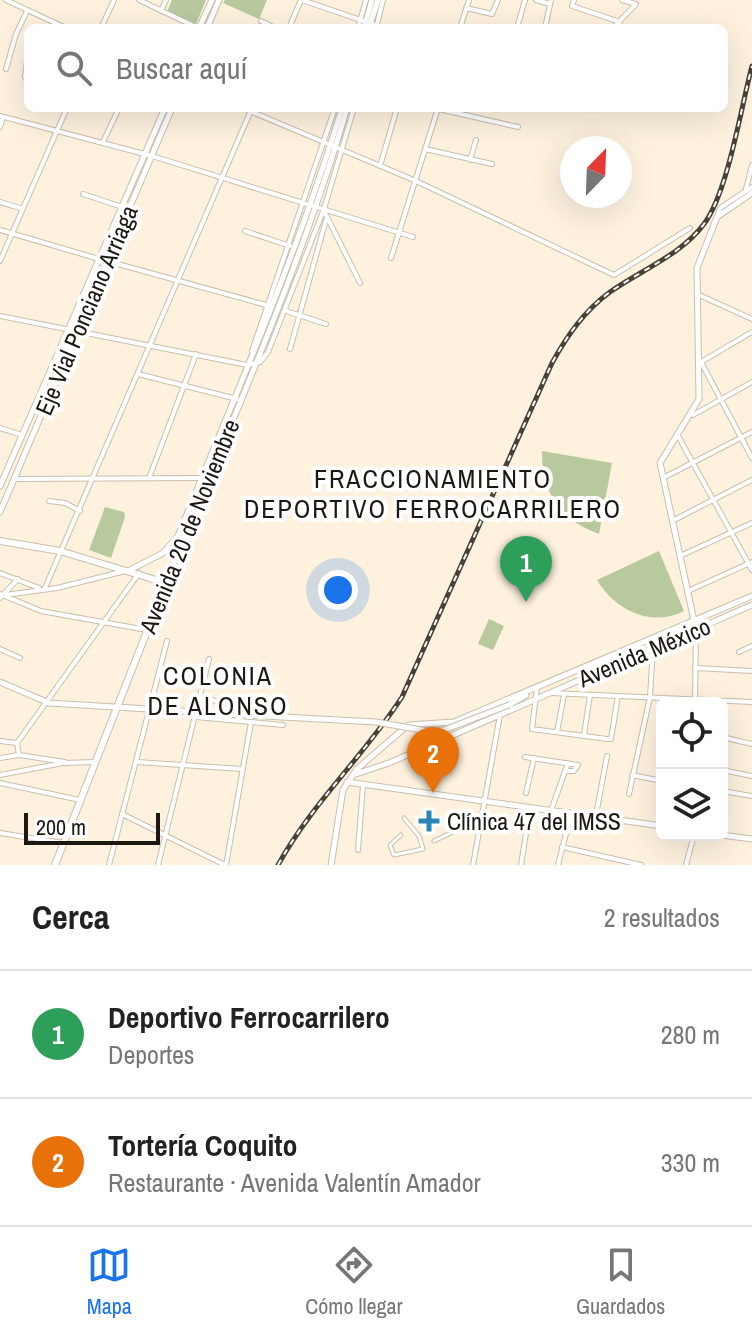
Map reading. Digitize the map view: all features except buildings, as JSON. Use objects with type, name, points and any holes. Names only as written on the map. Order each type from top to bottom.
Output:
[{"type":"main road","points":[[0,541],[60,551],[166,583]]},
{"type":"main road","name":"Avenida 20 de Noviembre","points":[[55,865],[166,583]]},
{"type":"street","points":[[6,0],[58,24]]},
{"type":"street","points":[[103,24],[114,0]]},
{"type":"street","points":[[139,0],[189,24]]},
{"type":"street","points":[[161,11],[166,0]]},
{"type":"street","points":[[200,24],[212,0]]},
{"type":"street","points":[[209,24],[219,0]]},
{"type":"street","points":[[291,24],[302,0],[365,24]]},
{"type":"street","points":[[368,24],[375,0]]},
{"type":"street","points":[[368,24],[375,0]]},
{"type":"street","points":[[461,24],[469,0]]},
{"type":"street","points":[[466,8],[492,14],[498,0]]},
{"type":"street","points":[[518,24],[525,0]]},
{"type":"street","points":[[536,0],[551,2],[546,24]]},
{"type":"street","points":[[574,0],[572,6],[620,22]]},
{"type":"street","points":[[618,24],[636,4],[622,0]]},
{"type":"street","points":[[6,69],[16,34],[28,10]]},
{"type":"street","points":[[47,24],[49,20]]},
{"type":"street","points":[[261,21],[267,24]]},
{"type":"street","points":[[0,261],[65,112]]},
{"type":"street","points":[[103,143],[117,112]]},
{"type":"street","name":"Eje Vial Ponciano Arriaga","points":[[0,486],[67,329],[103,260],[164,112]]},
{"type":"street","name":"Eje Vial Ponciano Arriaga","points":[[0,512],[77,331],[122,207],[170,112]]},
{"type":"street","points":[[43,588],[80,511],[251,112]]},
{"type":"street","points":[[256,112],[416,181],[614,275],[690,228]]},
{"type":"street","name":"Avenida 20 de Noviembre","points":[[166,583],[250,363],[276,308],[290,246],[315,206],[334,112]]},
{"type":"street","name":"Avenida 20 de Noviembre","points":[[315,206],[330,145],[342,112]]},
{"type":"street","name":"Avenida 20 de Noviembre","points":[[250,363],[276,308],[315,206],[342,150],[353,112]]},
{"type":"street","points":[[380,166],[396,112]]},
{"type":"street","points":[[391,258],[437,112]]},
{"type":"street","points":[[455,112],[518,127]]},
{"type":"street","points":[[0,127],[2,117],[103,143],[413,237]]},
{"type":"street","points":[[470,160],[476,140]]},
{"type":"street","points":[[425,149],[492,164]]},
{"type":"street","points":[[749,192],[752,165]]},
{"type":"street","points":[[695,697],[695,620],[661,459],[693,415],[699,399],[701,362],[697,268],[717,217],[752,187]]},
{"type":"street","points":[[83,194],[122,207]]},
{"type":"street","points":[[0,202],[23,209]]},
{"type":"street","points":[[315,206],[326,220],[360,283]]},
{"type":"street","points":[[290,349],[326,220]]},
{"type":"street","points":[[0,230],[326,324]]},
{"type":"street","points":[[245,231],[290,246]]},
{"type":"street","points":[[697,294],[751,320]]},
{"type":"street","points":[[0,316],[250,363]]},
{"type":"street","points":[[701,362],[752,332]]},
{"type":"street","points":[[149,478],[196,354]]},
{"type":"street","points":[[701,362],[752,458]]},
{"type":"street","points":[[138,374],[237,399]]},
{"type":"street","points":[[693,415],[752,382]]},
{"type":"street","points":[[0,429],[22,435]]},
{"type":"street","points":[[663,478],[752,432]]},
{"type":"street","points":[[678,436],[695,460],[752,570]]},
{"type":"street","points":[[15,479],[205,478]]},
{"type":"street","name":"Avenida 20 de Noviembre","points":[[130,570],[171,547],[205,478]]},
{"type":"street","points":[[672,521],[752,480]]},
{"type":"street","points":[[49,501],[65,503],[80,511]]},
{"type":"street","points":[[680,556],[752,523]]},
{"type":"street","points":[[688,591],[750,563]]},
{"type":"street","points":[[1,596],[57,588],[130,570]]},
{"type":"street","points":[[0,573],[43,588]]},
{"type":"street","points":[[19,755],[17,743],[49,703],[140,573]]},
{"type":"street","points":[[1,596],[18,579]]},
{"type":"street","points":[[1,596],[41,611],[147,630]]},
{"type":"street","name":"Avenida México","points":[[347,782],[408,725],[454,722],[752,596]]},
{"type":"street","name":"Avenida México","points":[[353,775],[389,763],[752,605]]},
{"type":"street","points":[[109,865],[167,641]]},
{"type":"street","points":[[739,652],[752,646]]},
{"type":"street","points":[[629,794],[650,697],[653,648]]},
{"type":"street","points":[[0,649],[20,658]]},
{"type":"street","points":[[609,657],[611,665]]},
{"type":"street","points":[[158,865],[209,659]]},
{"type":"street","points":[[695,668],[752,671]]},
{"type":"street","points":[[557,732],[566,676]]},
{"type":"street","name":"Avenida México","points":[[0,682],[49,703],[151,708],[196,714],[376,722],[427,731],[444,730],[509,705],[537,687]]},
{"type":"street","points":[[537,687],[532,729],[611,739],[618,696]]},
{"type":"street","points":[[547,693],[656,698]]},
{"type":"street","points":[[584,735],[590,695]]},
{"type":"street","points":[[200,698],[227,703]]},
{"type":"street","name":"Avenida México","points":[[519,700],[536,698]]},
{"type":"street","points":[[728,702],[752,702]]},
{"type":"street","points":[[196,714],[283,725]]},
{"type":"street","points":[[473,865],[500,715]]},
{"type":"street","points":[[122,814],[226,865],[251,722]]},
{"type":"street","points":[[728,738],[752,744]]},
{"type":"street","points":[[0,741],[17,743]]},
{"type":"street","points":[[380,751],[382,760],[389,763]]},
{"type":"street","points":[[0,758],[19,755],[68,763]]},
{"type":"street","points":[[596,815],[607,756]]},
{"type":"street","points":[[525,757],[578,765],[578,769],[565,771]]},
{"type":"street","points":[[526,793],[534,758]]},
{"type":"street","points":[[0,775],[68,763],[96,762]]},
{"type":"street","points":[[136,762],[242,769]]},
{"type":"street","points":[[552,808],[568,763]]},
{"type":"street","points":[[728,771],[752,776]]},
{"type":"street","points":[[632,775],[656,780]]},
{"type":"street","points":[[331,865],[347,782],[552,808],[656,825]]},
{"type":"street","points":[[0,783],[81,800]]},
{"type":"street","points":[[358,850],[363,785]]},
{"type":"street","points":[[728,792],[752,796]]},
{"type":"street","points":[[521,865],[531,806]]},
{"type":"street","points":[[558,865],[572,811]]},
{"type":"street","points":[[401,835],[390,845],[394,855],[423,849],[419,836],[404,818]]},
{"type":"street","points":[[434,841],[459,829]]},
{"type":"street","points":[[0,833],[63,843]]},
{"type":"street","points":[[728,836],[752,839]]},
{"type":"street","points":[[686,865],[692,841]]},
{"type":"street","points":[[562,847],[641,865]]},
{"type":"green space","points":[[172,0],[206,0],[196,24],[167,12]]},
{"type":"green space","points":[[225,0],[267,0],[259,19],[223,3]]},
{"type":"green space","points":[[542,451],[612,463],[599,534],[574,521],[556,503],[545,479]]},
{"type":"green space","points":[[105,507],[124,512],[125,517],[111,558],[89,550]]},
{"type":"green space","points":[[659,551],[684,611],[659,618],[635,613],[614,600],[597,580]]},
{"type":"green space","points":[[489,619],[504,626],[493,650],[478,644]]},
{"type":"railway","points":[[278,865],[306,821],[402,697],[552,363],[564,343],[601,299],[684,245],[713,210],[727,171],[752,66]]},
{"type":"place","name":"Deportivo Ferrocarrilero","points":[[526,602]]},
{"type":"place","name":"Tortería Coquito","points":[[433,793]]},
{"type":"place","name":"Clínica 47 del IMSS","points":[[429,821]]},
{"type":"district","name":"FRACCIONAMIENTO DEPORTIVO FERROCARRILERO","points":[[433,493]]},
{"type":"district","name":"COLONIA DE ALONSO","points":[[218,690]]}]
